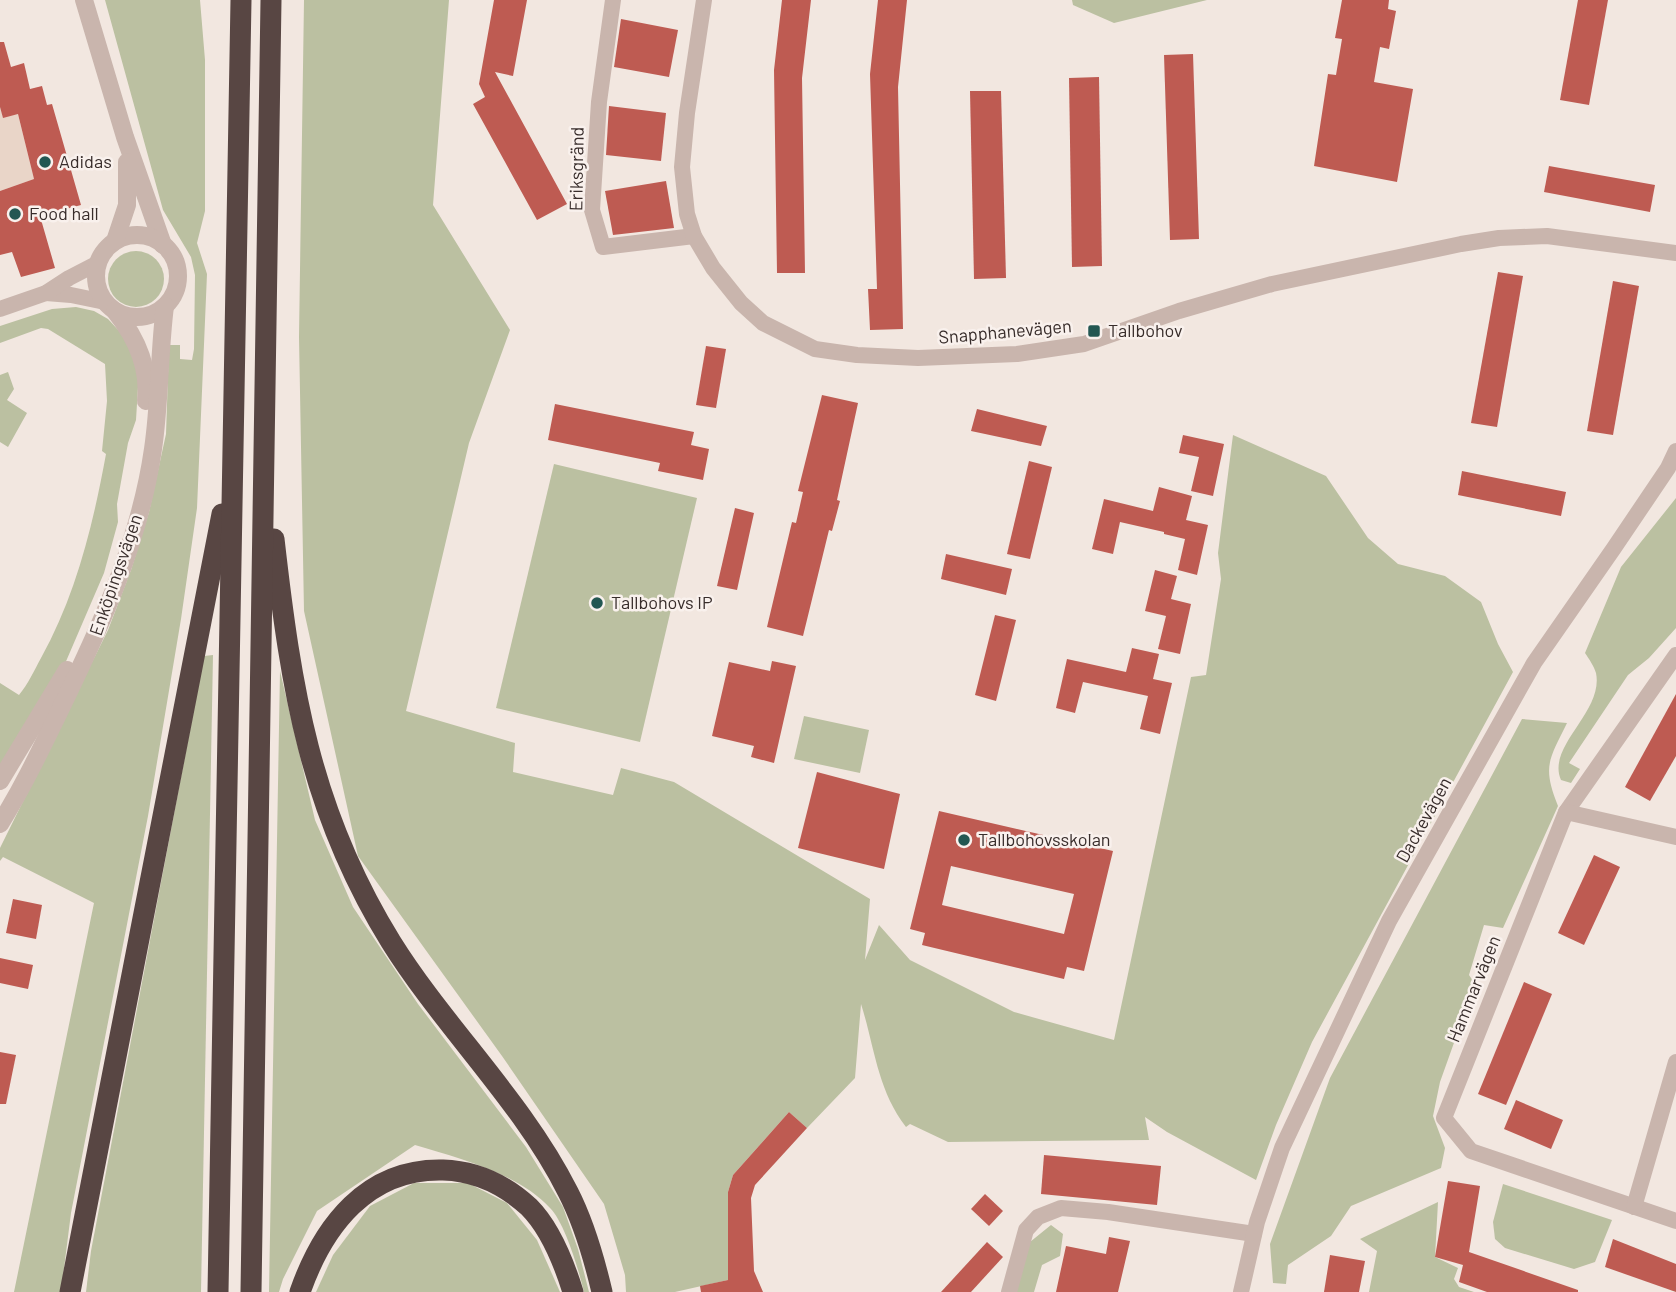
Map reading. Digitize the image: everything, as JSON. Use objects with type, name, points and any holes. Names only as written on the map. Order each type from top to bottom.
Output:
[{"type":"highway","points":[[218,1292],[241,0]]},
{"type":"highway","points":[[251,1292],[271,0]]},
{"type":"highway","points":[[70,1290],[187,701],[234,447]]},
{"type":"highway","points":[[264,457],[292,677],[312,767],[344,855],[390,940],[418,982],[549,1157],[569,1193],[586,1237],[601,1292]]},
{"type":"highway","points":[[300,1292],[321,1243],[340,1218],[363,1195],[397,1175],[426,1170],[454,1170],[477,1175],[505,1187],[531,1209],[551,1238],[573,1292]]},
{"type":"street","points":[[84,0],[125,137],[163,245]]},
{"type":"street","name":"Eriksgränd","points":[[613,0],[599,102],[592,210],[603,247],[694,236]]},
{"type":"street","name":"Snapphanevägen","points":[[704,0],[682,167],[687,214],[694,236],[713,268],[741,303],[763,323],[815,349],[902,359],[1017,354],[1084,344],[1180,311],[1272,284],[1499,238],[1547,236],[1676,253]]},
{"type":"street","points":[[115,241],[127,205],[129,182],[125,137]]},
{"type":"street","points":[[46,293],[71,295],[137,317],[152,314],[165,306],[174,292],[178,275],[174,258],[163,245],[150,237],[136,235],[115,241],[104,251],[98,263],[96,283],[110,306]]},
{"type":"street","points":[[0,309],[46,293],[98,263]]},
{"type":"street","name":"Enköpingsvägen","points":[[0,781],[44,712],[82,644],[108,579],[127,517],[142,450],[148,386],[138,345],[130,330],[110,306]]},
{"type":"street","name":"Enköpingsvägen","points":[[0,824],[25,781],[92,646],[117,583],[137,518],[153,450],[165,306]]},
{"type":"street","name":"Dackevägen","points":[[1241,1292],[1254,1234],[1282,1148],[1389,921],[1534,663],[1668,468],[1676,451]]},
{"type":"street","name":"Hammarvägen","points":[[1676,655],[1566,813],[1444,1118],[1471,1151],[1676,1222]]},
{"type":"street","points":[[1566,813],[1676,837]]},
{"type":"street","points":[[1634,1207],[1676,1062]]},
{"type":"street","points":[[1009,1292],[1026,1230],[1038,1217],[1061,1208],[1108,1212],[1254,1234]]},
{"type":"green space","points":[[105,0],[200,0],[205,60],[205,211],[197,243],[207,274],[197,508],[148,816],[71,1213],[61,1292],[14,1292],[94,903],[3,857],[0,861],[0,848],[108,630],[131,570],[149,512],[166,434],[169,345],[180,345],[180,359],[192,360],[194,349],[195,275],[191,257],[163,210]]},
{"type":"green space","points":[[304,0],[449,0],[433,205],[510,330],[469,443],[406,711],[515,743],[513,772],[613,795],[621,768],[674,782],[870,899],[865,960],[879,925],[910,960],[1014,1012],[1114,1040],[1191,677],[1206,675],[1221,579],[1218,553],[1233,435],[1326,476],[1368,538],[1398,564],[1445,576],[1481,602],[1513,672],[1312,1042],[1276,1125],[1256,1180],[1167,1132],[1145,1117],[1149,1140],[948,1142],[910,1124],[906,1127],[896,1113],[883,1083],[861,1004],[855,1078],[807,1128],[789,1112],[733,1175],[728,1192],[728,1280],[675,1292],[626,1292],[625,1275],[604,1204],[502,1056],[358,856],[304,611],[299,337]]},
{"type":"green space","points":[[1072,0],[1207,0],[1114,23],[1073,5]]},
{"type":"green space","points":[[136,251],[147,253],[156,259],[162,268],[162,290],[156,299],[147,305],[136,307],[125,305],[116,299],[110,290],[108,279],[110,268],[116,259],[125,253]]},
{"type":"green space","points":[[76,307],[94,311],[108,319],[134,354],[139,371],[136,420],[128,443],[117,504],[118,522],[104,573],[64,666],[0,769],[0,683],[19,695],[53,634],[74,584],[89,533],[106,454],[102,451],[107,401],[105,364],[48,329],[41,328],[0,343],[0,326],[52,309]]},
{"type":"green space","points":[[8,372],[14,389],[7,400],[27,413],[8,447],[0,442],[0,375]]},
{"type":"green space","name":"Tallbohovs IP","points":[[554,464],[697,498],[640,742],[496,708]]},
{"type":"green space","points":[[1676,498],[1676,628],[1649,658],[1628,675],[1569,763],[1580,769],[1571,783],[1561,780],[1561,754],[1592,701],[1596,687],[1596,673],[1585,653],[1621,567]]},
{"type":"green space","points":[[213,655],[201,1292],[86,1292],[91,1251],[204,656]]},
{"type":"green space","points":[[280,671],[315,820],[353,907],[418,1004],[526,1147],[563,1207],[589,1292],[584,1292],[561,1224],[537,1196],[487,1168],[415,1145],[317,1211],[279,1292],[269,1292]]},
{"type":"green space","points":[[804,716],[869,730],[860,773],[794,759]]},
{"type":"green space","points":[[1522,719],[1567,723],[1552,755],[1549,772],[1558,806],[1503,928],[1484,925],[1469,975],[1475,984],[1440,1082],[1433,1116],[1445,1148],[1441,1168],[1351,1206],[1331,1236],[1288,1265],[1286,1284],[1273,1283],[1270,1244],[1330,1078]]},
{"type":"green space","points":[[414,1183],[468,1183],[507,1203],[537,1240],[560,1292],[316,1292],[333,1255],[370,1206]]},
{"type":"green space","points":[[1503,1184],[1612,1220],[1595,1262],[1574,1269],[1505,1248],[1495,1239],[1493,1222]]},
{"type":"green space","points":[[1438,1202],[1435,1257],[1458,1268],[1454,1279],[1459,1287],[1474,1292],[1369,1292],[1377,1251],[1360,1239]]},
{"type":"green space","points":[[1051,1225],[1063,1234],[1060,1256],[1042,1265],[1034,1292],[1016,1292],[1030,1242]]},
{"type":"shaded area","points":[[0,107],[3,117],[18,114],[34,179],[0,191]]},
{"type":"building","points":[[494,0],[527,0],[513,76],[495,72],[567,204],[537,220],[473,104],[485,97],[479,84]]},
{"type":"building","points":[[782,0],[811,0],[802,78],[805,273],[777,273],[774,70]]},
{"type":"building","points":[[878,0],[907,0],[898,87],[903,329],[870,330],[868,289],[877,289],[870,74]]},
{"type":"building","points":[[1342,0],[1389,0],[1388,9],[1396,11],[1389,49],[1380,47],[1374,82],[1413,89],[1397,182],[1314,166],[1328,74],[1336,75],[1342,39],[1335,38]]},
{"type":"building","points":[[1578,0],[1608,0],[1589,105],[1560,100]]},
{"type":"building","points":[[621,19],[678,30],[669,77],[614,67]]},
{"type":"building","points":[[0,42],[4,42],[11,67],[24,63],[30,89],[42,86],[47,105],[52,104],[81,205],[40,216],[55,268],[21,277],[12,252],[0,255],[0,191],[34,179],[18,114],[3,118],[0,107]]},
{"type":"building","points":[[1193,54],[1199,239],[1170,240],[1164,55]]},
{"type":"building","points":[[1099,77],[1102,266],[1072,267],[1069,78]]},
{"type":"building","points":[[970,91],[1001,91],[1006,278],[974,279]]},
{"type":"building","points":[[609,106],[666,113],[661,161],[606,155]]},
{"type":"building","points":[[1549,166],[1655,185],[1650,212],[1544,192]]},
{"type":"building","points":[[666,181],[674,228],[613,235],[605,191]]},
{"type":"building","points":[[1498,272],[1523,276],[1497,427],[1471,423]]},
{"type":"building","points":[[1613,281],[1639,286],[1613,435],[1587,431]]},
{"type":"building","points":[[706,346],[726,349],[716,408],[696,405]]},
{"type":"building","points":[[822,395],[858,403],[837,500],[840,501],[832,531],[829,530],[803,636],[767,627],[792,522],[796,523],[803,492],[798,491]]},
{"type":"building","points":[[555,404],[694,432],[691,445],[709,449],[703,480],[658,471],[660,463],[548,440]]},
{"type":"building","points":[[977,409],[1047,426],[1041,446],[971,431]]},
{"type":"building","points":[[1183,435],[1224,444],[1213,496],[1191,491],[1199,457],[1179,453]]},
{"type":"building","points":[[1029,461],[1052,467],[1030,559],[1007,554]]},
{"type":"building","points":[[1462,471],[1566,492],[1561,516],[1458,495]]},
{"type":"building","points":[[1159,487],[1192,496],[1186,520],[1208,525],[1197,575],[1178,570],[1185,539],[1164,532],[1120,522],[1113,554],[1092,549],[1104,499],[1153,511]]},
{"type":"building","points":[[735,508],[754,513],[737,590],[717,586]]},
{"type":"building","points":[[946,554],[1012,569],[1006,595],[941,579]]},
{"type":"building","points":[[1155,570],[1177,576],[1171,599],[1191,604],[1180,654],[1158,649],[1166,616],[1145,611]]},
{"type":"building","points":[[995,615],[1016,620],[996,701],[975,695]]},
{"type":"building","points":[[1132,648],[1159,654],[1153,679],[1172,683],[1160,734],[1140,729],[1148,696],[1083,682],[1075,713],[1056,708],[1067,659],[1126,672]]},
{"type":"building","points":[[772,661],[796,666],[774,763],[751,757],[754,746],[712,736],[729,662],[770,671]]},
{"type":"building","points":[[1676,694],[1676,756],[1650,801],[1625,787]]},
{"type":"building","points":[[817,772],[900,794],[884,869],[798,848]]},
{"type":"building","points":[[939,811],[1113,851],[1084,971],[1067,967],[1064,979],[922,945],[925,933],[910,929]],"holes":[[[951,866],[1074,894],[1064,934],[942,905]]]},
{"type":"building","points":[[1594,855],[1620,867],[1584,945],[1558,933]]},
{"type":"building","points":[[13,899],[42,905],[36,939],[6,933]]},
{"type":"building","points":[[0,958],[33,965],[28,989],[0,983]]},
{"type":"building","points":[[1524,982],[1552,994],[1506,1105],[1478,1094]]},
{"type":"building","points":[[0,1052],[16,1055],[6,1104],[0,1104]]},
{"type":"building","points":[[1516,1100],[1563,1120],[1551,1149],[1504,1129]]},
{"type":"building","points":[[789,1112],[807,1128],[755,1185],[751,1198],[754,1271],[763,1292],[701,1292],[700,1286],[728,1280],[728,1192],[733,1175]]},
{"type":"building","points":[[1044,1155],[1161,1166],[1157,1205],[1041,1194]]},
{"type":"building","points":[[1448,1181],[1480,1186],[1469,1252],[1578,1292],[1487,1292],[1459,1282],[1463,1265],[1435,1257]]},
{"type":"building","points":[[985,1194],[1003,1211],[989,1226],[971,1209]]},
{"type":"building","points":[[1109,1237],[1130,1241],[1118,1292],[1056,1292],[1066,1246],[1106,1254]]},
{"type":"building","points":[[1613,1239],[1676,1264],[1676,1292],[1605,1267]]},
{"type":"building","points":[[987,1242],[1003,1257],[971,1292],[941,1292]]},
{"type":"building","points":[[1330,1255],[1365,1261],[1359,1292],[1324,1292]]},
{"type":"place","name":"Adidas","points":[[45,162]]},
{"type":"place","name":"Food hall","points":[[15,214]]},
{"type":"place","name":"Tallbohov","points":[[1094,331]]},
{"type":"place","name":"Tallbohovs IP","points":[[597,603]]},
{"type":"place","name":"Tallbohovsskolan","points":[[964,840]]}]
